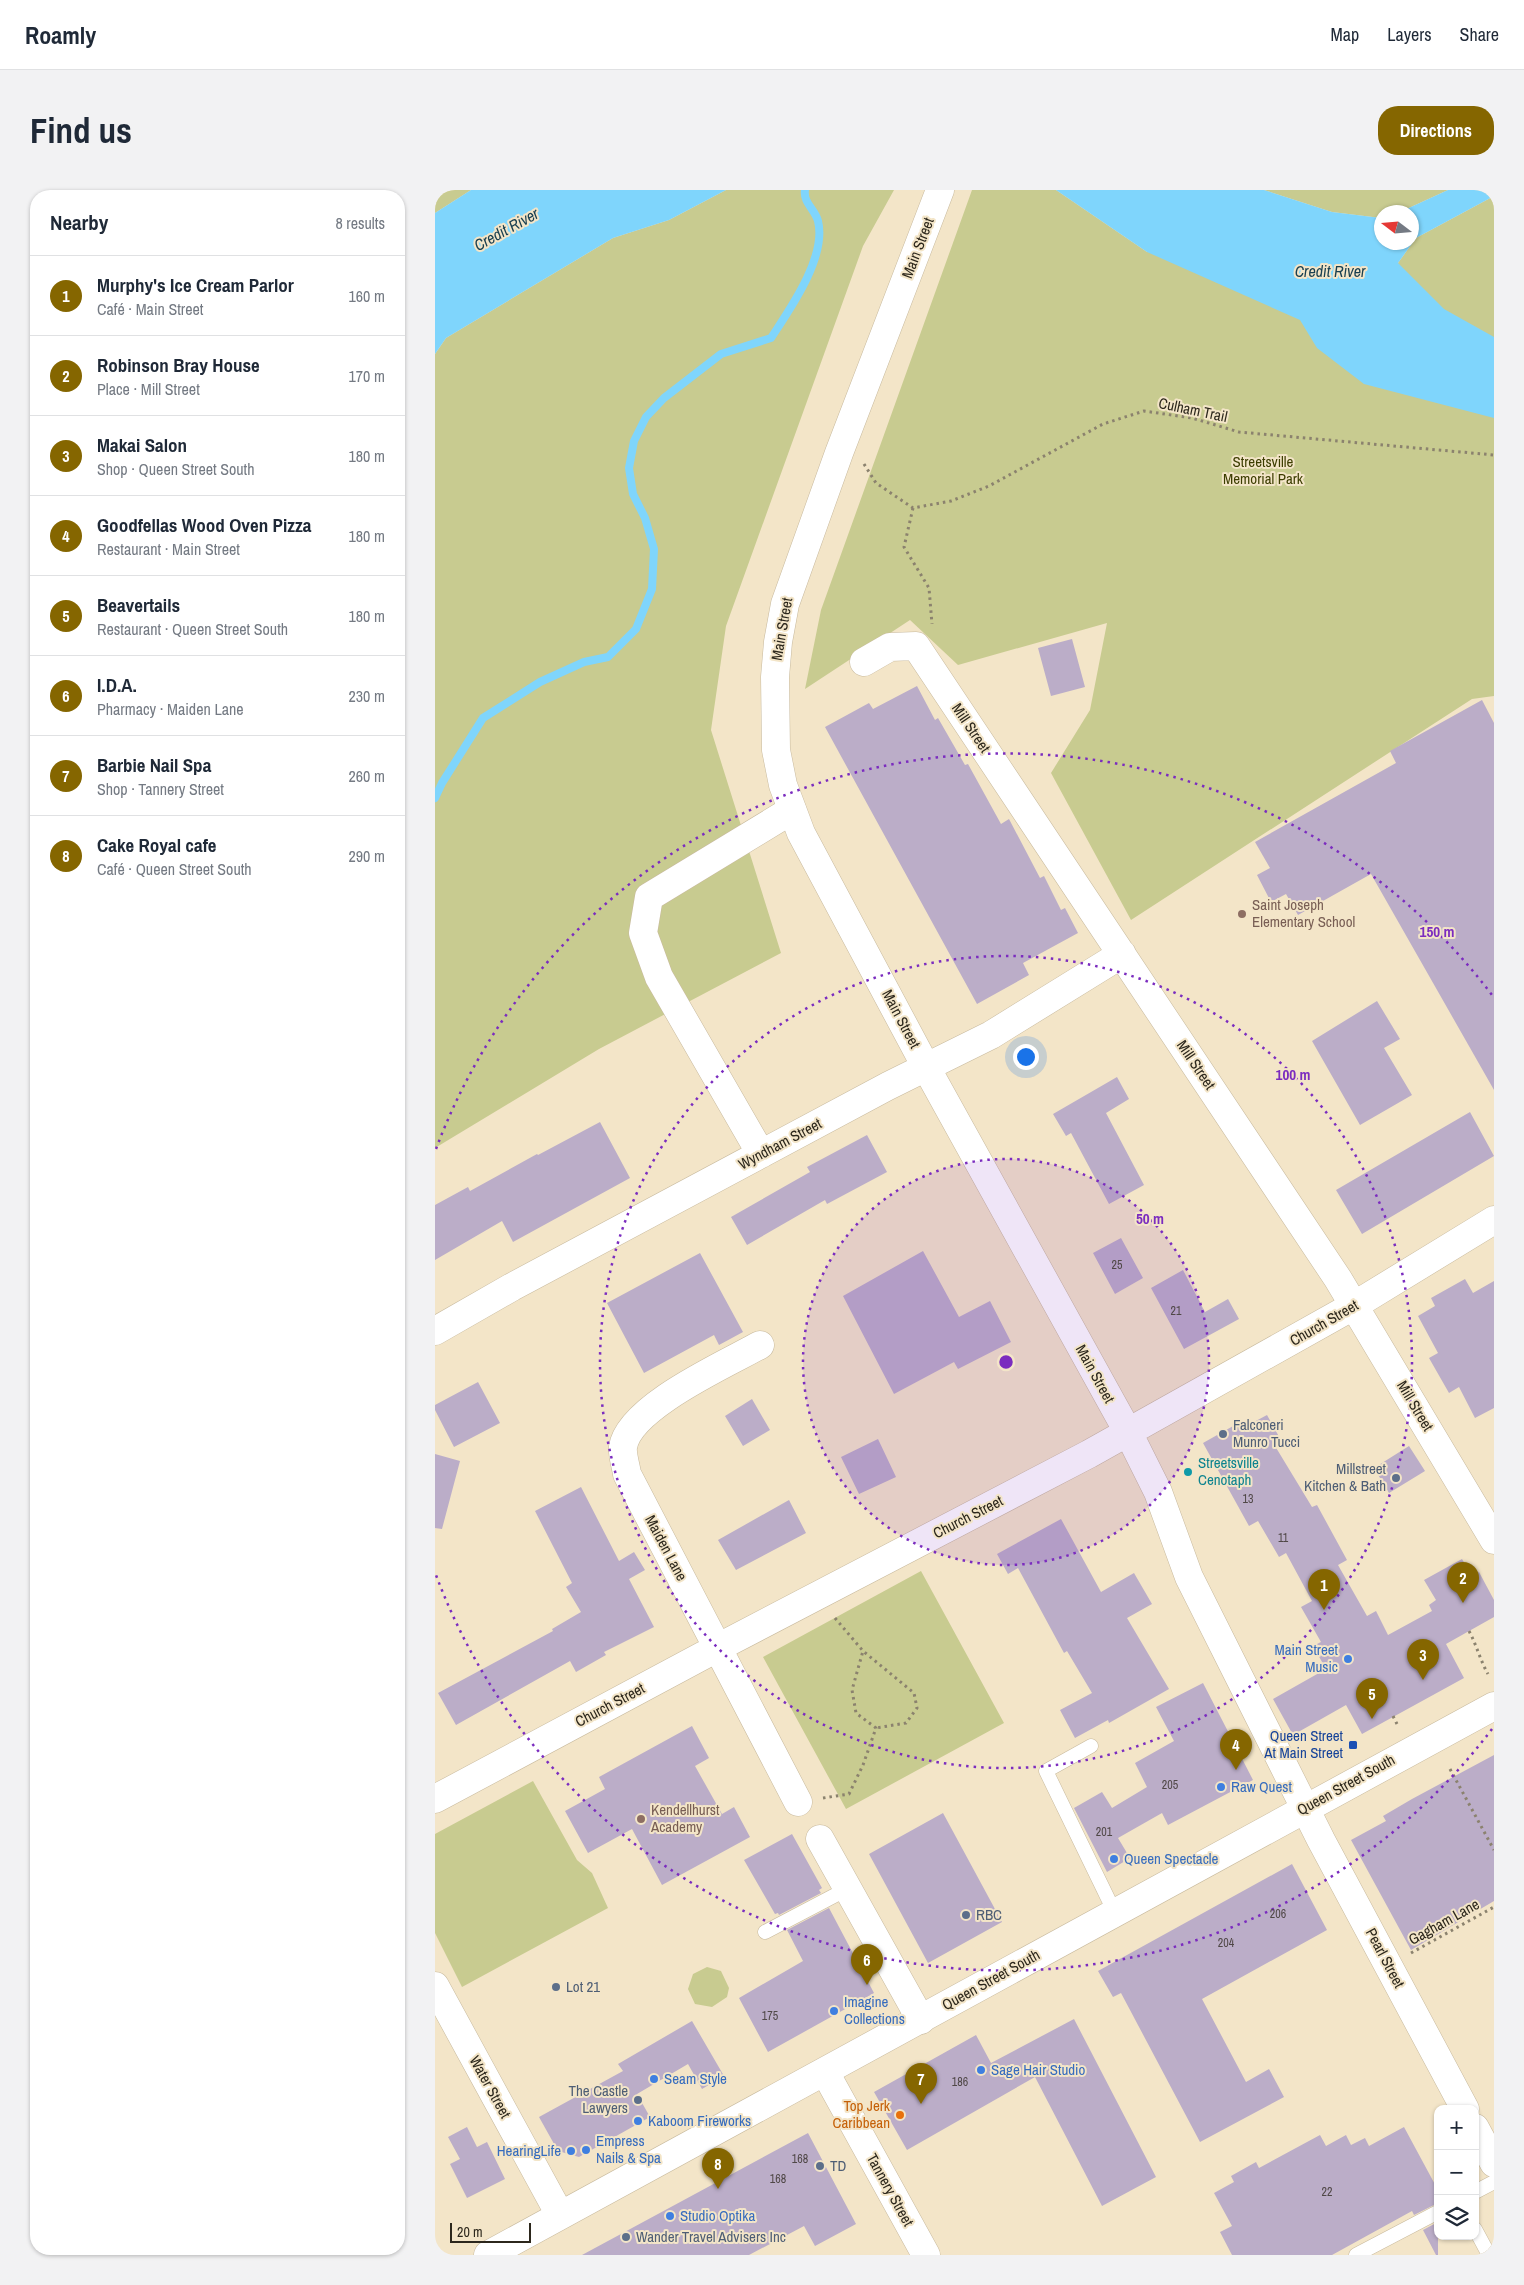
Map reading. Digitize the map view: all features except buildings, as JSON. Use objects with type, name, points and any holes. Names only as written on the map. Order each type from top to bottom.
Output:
[{"type":"street","name":"Main Street","points":[[938,194],[839,453],[785,604],[777,642],[774,694],[776,750],[783,785],[801,833],[926,1067],[1128,1432],[1158,1492],[1189,1577],[1305,1807]]},
{"type":"street","points":[[864,662],[890,647],[916,646]]},
{"type":"street","name":"Mill Street","points":[[916,646],[1355,1305],[1494,1540]]},
{"type":"street","points":[[761,1154],[659,977],[643,933],[649,897],[792,810]]},
{"type":"street","name":"Wyndham Street","points":[[435,1331],[761,1154],[991,1034],[1122,954]]},
{"type":"street","name":"Church Street","points":[[435,1799],[719,1647],[1089,1454],[1355,1305],[1494,1220]]},
{"type":"street","name":"Maiden Lane","points":[[760,1345],[654,1404],[635,1424],[623,1447],[627,1474],[799,1802]]},
{"type":"street","name":"Queen Street South","points":[[488,2255],[921,2020],[1305,1807],[1494,1706]]},
{"type":"street","name":"Pearl Street","points":[[1305,1807],[1463,2105]]},
{"type":"street","points":[[820,1839],[921,2020]]},
{"type":"street","name":"Water Street","points":[[435,1986],[560,2215]]},
{"type":"street","name":"Tannery Street","points":[[825,2072],[926,2255]]},
{"type":"street","points":[[1479,2135],[1494,2163]]},
{"type":"lane","points":[[1091,1746],[1046,1771],[1115,1912]]},
{"type":"lane","points":[[765,1932],[847,1889]]},
{"type":"lane","points":[[1479,2190],[1494,2182]]},
{"type":"lane","points":[[1356,2255],[1434,2214]]},
{"type":"lane","points":[[1479,2236],[1489,2255]]},
{"type":"path","name":"Culham Trail","points":[[913,508],[951,501],[989,486],[1103,424],[1143,411],[1192,418],[1239,432],[1494,455]]},
{"type":"path","points":[[839,453],[863,462],[877,484],[913,508],[904,547],[929,588],[933,635],[916,646]]},
{"type":"path","points":[[818,1595],[843,1630],[863,1651],[914,1693],[917,1708],[906,1724],[876,1728],[857,1713],[852,1690],[863,1651]]},
{"type":"path","points":[[1469,1631],[1478,1648],[1479,1658],[1487,1674]]},
{"type":"path","points":[[1393,1716],[1397,1724]]},
{"type":"path","points":[[799,1802],[849,1794],[863,1766],[876,1728]]},
{"type":"path","points":[[1450,1769],[1494,1850]]},
{"type":"path","name":"Gagham Lane","points":[[1405,1956],[1494,1907]]},
{"type":"green space","points":[[435,190],[471,190],[435,213]]},
{"type":"green space","points":[[726,190],[894,190],[863,246],[726,626],[711,730],[781,953],[599,1049],[435,1148],[435,354],[446,338],[613,238],[669,220]]},
{"type":"green space","name":"Streetsville Memorial Park","points":[[972,190],[1056,190],[1147,252],[1398,263],[1407,250],[1419,250],[1419,236],[1494,196],[1494,696],[1472,699],[1131,920],[1051,773],[1090,710],[1107,623],[958,665],[910,620],[805,689],[821,610]]},
{"type":"green space","points":[[1264,190],[1448,190],[1415,205],[1374,205],[1374,217],[1332,212]]},
{"type":"green space","points":[[921,1571],[1004,1723],[846,1809],[763,1657]]},
{"type":"green space","points":[[533,1781],[577,1860],[592,1873],[608,1908],[462,1987],[435,1933],[435,1834]]},
{"type":"green space","points":[[707,1967],[721,1971],[729,1988],[727,1997],[712,2007],[695,2004],[688,1989],[693,1974]]},
{"type":"water","name":"Credit River","points":[[471,190],[726,190],[669,220],[613,238],[446,338],[435,354],[435,213]]},
{"type":"water","name":"Credit River","points":[[1056,190],[1264,190],[1332,212],[1374,217],[1374,250],[1407,250],[1398,263],[1444,309],[1494,337],[1494,418],[1364,384],[1317,348],[1300,320],[1147,252]]},
{"type":"water","name":"Credit River","points":[[1448,190],[1494,190],[1494,196],[1419,236],[1419,205],[1415,205]]},
{"type":"waterway","points":[[435,798],[442,783],[483,718],[540,682],[584,662],[608,657],[636,629],[652,589],[654,549],[645,518],[633,494],[629,468],[634,441],[646,417],[664,398],[721,354],[771,338],[797,298],[812,266],[817,250],[818,221],[807,202],[805,190]]},
{"type":"place","name":"Saint Joseph Elementary School","points":[[1242,914]]},
{"type":"place","name":"Falconeri Munro Tucci","points":[[1223,1434]]},
{"type":"place","name":"Streetsville Cenotaph","points":[[1188,1472]]},
{"type":"place","name":"Millstreet Kitchen & Bath","points":[[1396,1478]]},
{"type":"place","name":"Robinson Bray House","points":[[1463,1603]]},
{"type":"place","name":"Murphy's Ice Cream Parlor","points":[[1324,1610]]},
{"type":"place","name":"Main Street Music","points":[[1348,1659]]},
{"type":"place","name":"Makai Salon","points":[[1423,1680]]},
{"type":"place","name":"Beavertails","points":[[1372,1719]]},
{"type":"place","name":"Queen Street At Main Street","points":[[1353,1745]]},
{"type":"place","name":"Goodfellas Wood Oven Pizza","points":[[1236,1770]]},
{"type":"place","name":"Raw Quest","points":[[1221,1787]]},
{"type":"place","name":"Kendellhurst Academy","points":[[641,1819]]},
{"type":"place","name":"Queen Spectacle","points":[[1114,1859]]},
{"type":"place","name":"RBC","points":[[966,1915]]},
{"type":"place","name":"I.D.A.","points":[[867,1985]]},
{"type":"place","name":"Lot 21","points":[[556,1987]]},
{"type":"place","name":"Imagine Collections","points":[[834,2011]]},
{"type":"place","name":"Sage Hair Studio","points":[[981,2070]]},
{"type":"place","name":"Seam Style","points":[[654,2079]]},
{"type":"place","name":"The Castle Lawyers","points":[[638,2100]]},
{"type":"place","name":"Barbie Nail Spa","points":[[921,2104]]},
{"type":"place","name":"Top Jerk Caribbean","points":[[900,2115]]},
{"type":"place","name":"Kaboom Fireworks","points":[[638,2121]]},
{"type":"place","name":"Empress Nails & Spa","points":[[586,2150]]},
{"type":"place","name":"HearingLife","points":[[571,2151]]},
{"type":"place","name":"TD","points":[[820,2166]]},
{"type":"place","name":"Cake Royal cafe","points":[[718,2189]]},
{"type":"place","name":"Studio Optika","points":[[670,2216]]},
{"type":"place","name":"Wander Travel Advisers Inc","points":[[626,2237]]}]
